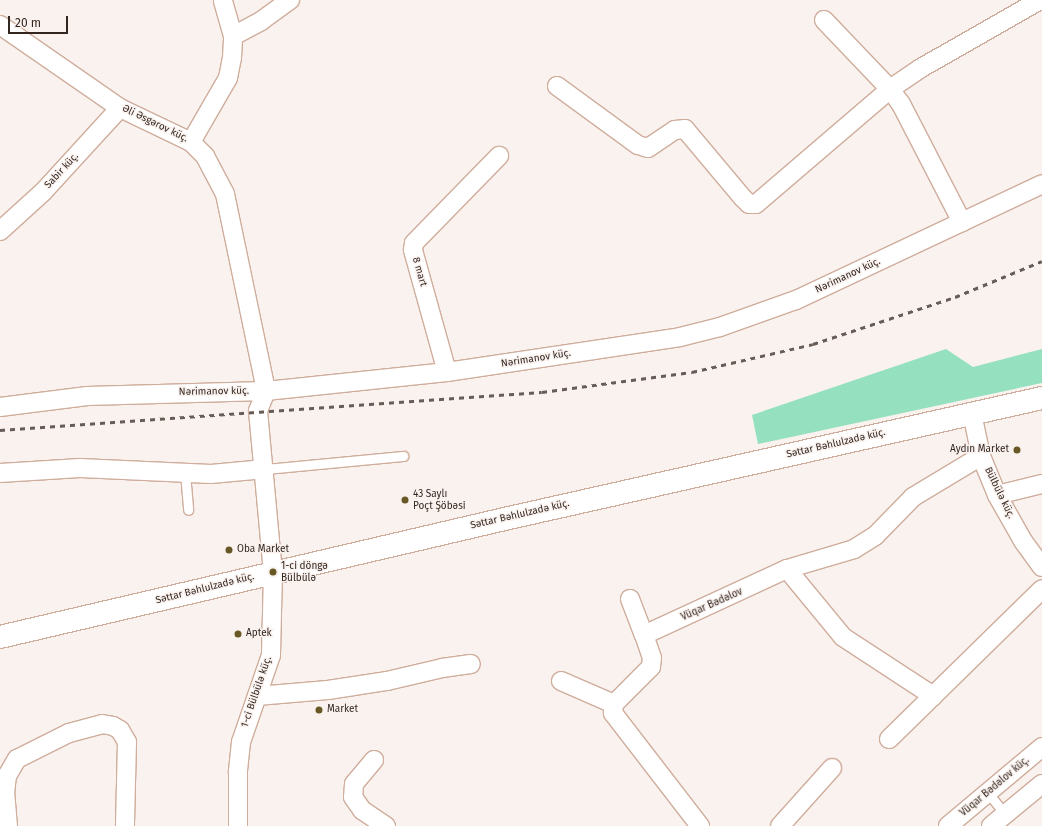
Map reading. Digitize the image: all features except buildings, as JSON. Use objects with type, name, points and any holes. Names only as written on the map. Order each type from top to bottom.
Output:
[{"type":"main road","name":"Səttar Bəhlulzadə küç.","points":[[0,637],[273,572],[1042,398]]},
{"type":"street","points":[[192,142],[228,78],[233,36],[223,0]]},
{"type":"street","points":[[233,36],[261,21],[290,0]]},
{"type":"street","points":[[556,86],[638,146],[648,148],[675,130],[685,129],[749,204],[756,204],[890,89],[921,68],[1040,0]]},
{"type":"street","points":[[824,20],[890,89],[906,112],[962,222]]},
{"type":"street","name":"Əli Əsgərov küç.","points":[[0,25],[120,108],[192,142],[208,161],[225,194],[266,391]]},
{"type":"street","name":"Sabir küç.","points":[[0,231],[43,192],[120,108]]},
{"type":"street","name":"8 mart","points":[[447,372],[413,250],[414,243],[418,236],[499,156]]},
{"type":"street","name":"Nərimanov küç.","points":[[0,407],[88,396],[266,391],[447,372],[680,337],[720,327],[796,300],[1042,184]]},
{"type":"street","name":"1-ci Bülbülə küç.","points":[[238,826],[238,773],[241,742],[271,655],[273,572],[265,469],[258,411],[266,391]]},
{"type":"street","name":"Bülbülə küç.","points":[[972,413],[981,456],[998,494],[1024,541],[1042,567]]},
{"type":"street","name":"Vüqar Bədəlov","points":[[644,635],[787,570],[854,549],[875,536],[913,497],[981,456]]},
{"type":"street","points":[[0,473],[80,468],[185,474],[265,469]]},
{"type":"street","points":[[998,494],[1042,484]]},
{"type":"street","points":[[787,570],[843,637],[933,696]]},
{"type":"street","points":[[889,739],[1042,588]]},
{"type":"street","points":[[630,599],[652,658],[651,667],[614,704],[613,713],[700,826]]},
{"type":"street","points":[[257,696],[365,685],[442,668],[471,664]]},
{"type":"street","points":[[561,681],[614,704]]},
{"type":"street","points":[[5,820],[7,776],[17,759],[69,733],[102,724],[113,726],[120,730],[127,742],[125,826]]},
{"type":"street","name":"Vüqar Bədəlov küç.","points":[[948,826],[1042,747]]},
{"type":"street","points":[[374,760],[354,784],[353,797],[362,810],[386,826]]},
{"type":"street","points":[[780,826],[832,768]]},
{"type":"street","points":[[991,826],[1042,784]]},
{"type":"lane","points":[[265,469],[403,456]]},
{"type":"lane","points":[[185,474],[188,510]]},
{"type":"lane","points":[[988,793],[1005,814]]},
{"type":"green space","points":[[946,349],[973,367],[1042,349],[1042,383],[758,444],[752,415]]},
{"type":"railway","points":[[0,430],[542,392],[692,372],[813,344],[955,297],[1042,261]]},
{"type":"place","name":"Aydın Market","points":[[1017,450]]},
{"type":"place","name":"43 Saylı Poçt Şöbəsi","points":[[405,500]]},
{"type":"place","name":"Oba Market","points":[[229,550]]},
{"type":"place","name":"1-ci döngə Bülbülə","points":[[273,572]]},
{"type":"place","name":"Aptek","points":[[238,634]]},
{"type":"place","name":"Market","points":[[319,710]]}]
